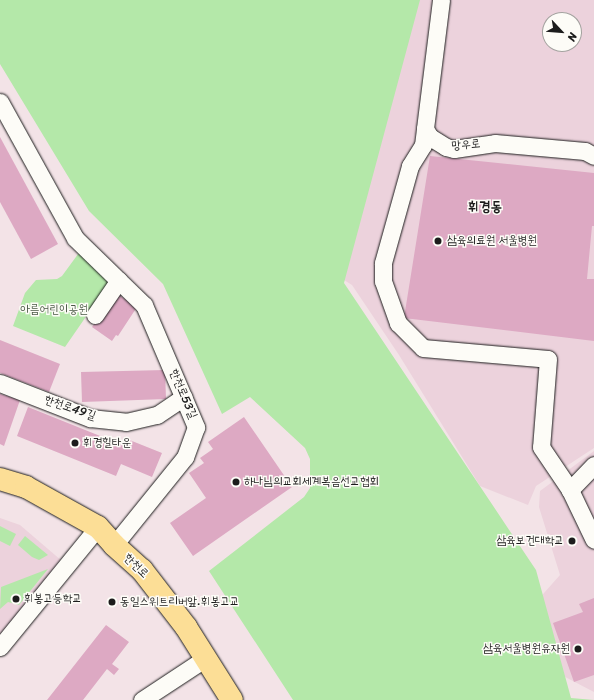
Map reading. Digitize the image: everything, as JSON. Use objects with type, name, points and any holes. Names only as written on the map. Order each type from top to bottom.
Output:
[{"type":"main road","name":"한천로","points":[[0,479],[26,487],[98,527],[114,545],[142,570],[186,627],[232,700]]},
{"type":"street","points":[[441,0],[423,145],[410,166],[383,263],[383,281],[398,323],[422,348],[548,359],[541,447],[570,490],[594,540]]},
{"type":"street","name":"한천로53길","points":[[1,105],[72,234],[144,305],[196,427],[191,445],[185,456],[114,545]]},
{"type":"street","name":"망우로","points":[[425,129],[439,143],[454,149],[495,143],[584,151],[594,156]]},
{"type":"street","points":[[95,315],[119,280]]},
{"type":"street","name":"한천로49길","points":[[0,383],[90,418],[126,422],[157,415],[184,397]]},
{"type":"street","points":[[570,490],[594,465]]},
{"type":"street","points":[[0,647],[98,527]]},
{"type":"street","points":[[142,700],[206,658]]},
{"type":"shaded area","name":"삼육의료원 서울병원","points":[[228,0],[594,0],[594,448],[536,486],[528,505],[480,486],[399,355],[352,285],[212,197]]},
{"type":"shaded area","name":"삼육보건대학교","points":[[594,451],[594,692],[548,668],[528,611],[560,575],[539,507],[540,491]]},
{"type":"shaded area","name":"휘봉고등학교","points":[[0,518],[20,525],[62,561],[0,637]]},
{"type":"green space","points":[[0,0],[420,0],[344,283],[536,570],[571,698],[594,700],[293,700],[209,571],[304,497],[310,488],[310,459],[305,448],[250,397],[222,414],[163,284],[89,211],[0,64]]},
{"type":"green space","name":"아름어린이공원","points":[[81,250],[112,279],[65,347],[13,326],[25,293],[36,280],[57,279],[62,276]]},
{"type":"green space","points":[[0,526],[16,534],[10,546],[0,541]]},
{"type":"green space","points":[[25,536],[48,555],[39,560],[32,557],[18,545]]},
{"type":"green space","points":[[48,569],[19,605],[8,602],[0,609],[1,587]]},
{"type":"building","points":[[0,137],[58,244],[31,259],[0,202]]},
{"type":"building","points":[[430,156],[594,173],[594,226],[592,226],[587,279],[594,279],[594,341],[404,318]]},
{"type":"building","points":[[116,293],[137,307],[118,336],[116,335],[112,341],[92,327]]},
{"type":"building","points":[[0,340],[60,364],[49,392],[0,373]]},
{"type":"building","points":[[165,370],[166,399],[82,402],[81,372]]},
{"type":"building","points":[[0,394],[20,400],[4,446],[0,444]]},
{"type":"building","name":"휘경힐타운","points":[[28,407],[125,446],[127,439],[162,453],[152,477],[121,464],[116,476],[17,436]]},
{"type":"building","points":[[244,417],[292,487],[193,556],[170,523],[206,498],[189,473],[204,463],[200,458],[213,449],[208,442]]},
{"type":"building","name":"삼육서울병원유자원","points":[[594,598],[594,675],[574,682],[553,623],[583,612],[579,604]]},
{"type":"building","points":[[106,625],[129,642],[112,664],[119,669],[114,675],[107,669],[83,700],[47,700]]},
{"type":"place","name":"삼육의료원 서울병원","points":[[438,241]]},
{"type":"place","name":"휘경힐타운","points":[[75,443]]},
{"type":"place","name":"하나님의교회세계복음선교협회","points":[[236,482]]},
{"type":"place","name":"삼육보건대학교","points":[[572,541]]},
{"type":"place","name":"휘봉고등학교","points":[[16,599]]},
{"type":"place","name":"동일스위트리버앞.휘봉고교","points":[[112,602]]},
{"type":"place","name":"삼육서울병원유자원","points":[[578,649]]},
{"type":"district","name":"휘경동","points":[[485,207]]}]
